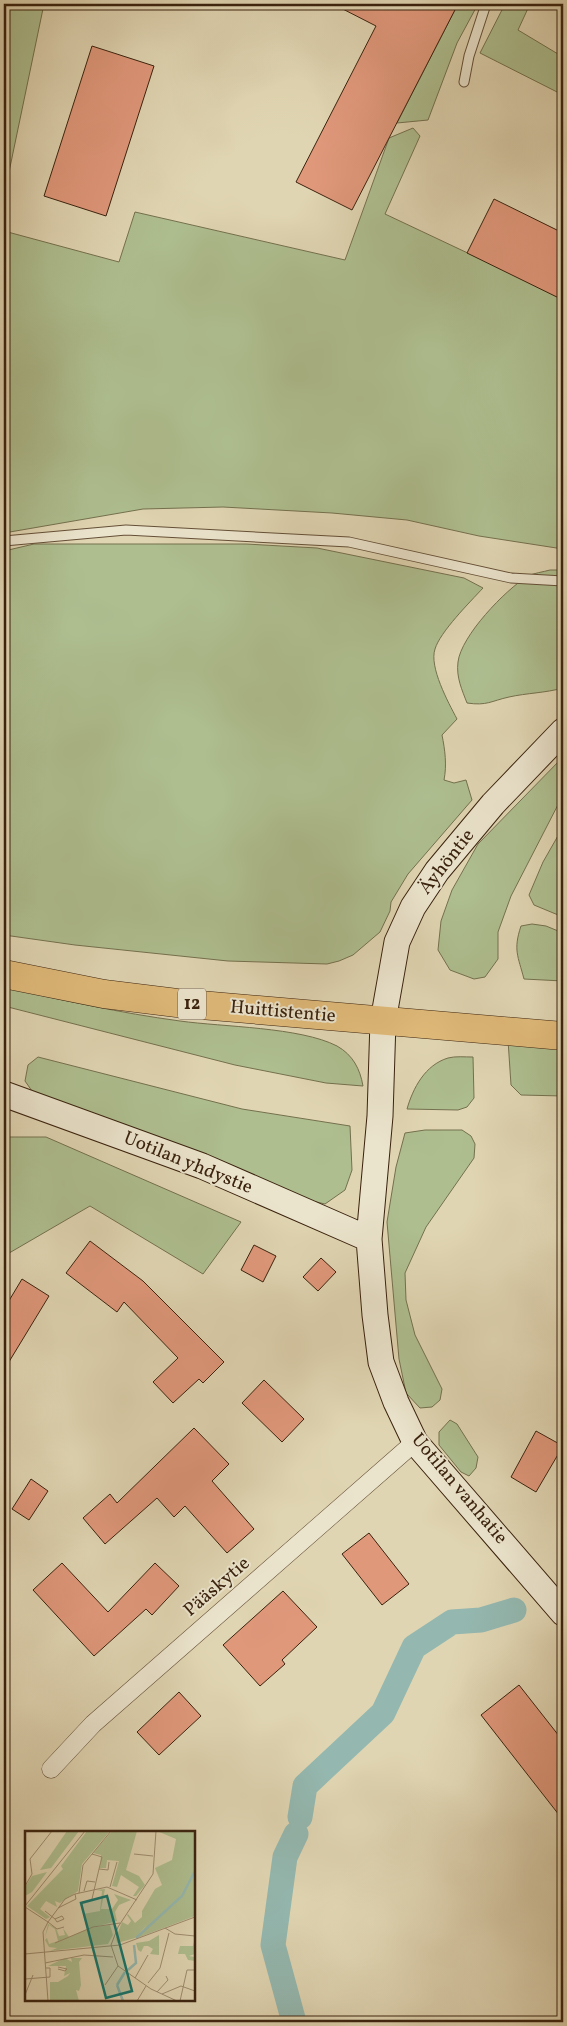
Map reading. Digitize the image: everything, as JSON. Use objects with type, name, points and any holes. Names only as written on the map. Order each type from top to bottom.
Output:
[{"type":"highway","name":"Huittistentie","points":[[4,974],[104,994],[159,1001],[563,1036]]},
{"type":"main road","name":"Äyhöntie","points":[[383,1021],[397,942],[413,908],[437,871],[493,804],[563,732]]},
{"type":"main road","name":"Uotilan vanhatie","points":[[383,1021],[379,1125],[368,1239],[381,1362],[396,1402],[416,1442],[563,1613]]},
{"type":"main road","name":"Uotilan yhdystie","points":[[4,1094],[202,1166],[368,1239]]},
{"type":"street","name":"Pääskytie","points":[[51,1769],[101,1718],[416,1442]]},
{"type":"lane","points":[[464,82],[469,56],[486,4]]},
{"type":"lane","points":[[4,540],[126,530],[349,542],[511,578],[563,581]]},
{"type":"green space","points":[[4,4],[44,4],[4,196]]},
{"type":"green space","points":[[458,4],[478,4],[457,43],[428,120],[397,123]]},
{"type":"green space","points":[[505,4],[530,4],[518,30],[563,57],[563,95],[480,53]]},
{"type":"green space","points":[[413,128],[420,136],[385,214],[563,298],[563,549],[479,536],[407,520],[332,513],[223,507],[143,509],[4,533],[4,231],[119,262],[135,212],[345,260],[389,138]]},
{"type":"green space","points":[[34,544],[246,544],[317,548],[464,578],[483,588],[443,634],[435,649],[434,656],[440,684],[457,719],[442,735],[445,758],[444,780],[454,783],[466,780],[472,800],[408,874],[391,902],[390,911],[380,932],[353,955],[327,964],[228,961],[75,945],[4,935],[4,551]]},
{"type":"green space","points":[[550,570],[563,570],[563,688],[484,703],[467,703],[460,683],[458,662],[461,651],[475,627],[508,592],[528,576]]},
{"type":"green space","points":[[563,757],[563,795],[511,896],[498,932],[498,959],[485,977],[474,979],[450,970],[438,950],[441,921],[452,890],[478,844]]},
{"type":"green space","points":[[563,827],[563,917],[534,905],[529,895],[543,862]]},
{"type":"green space","points":[[532,924],[546,926],[563,933],[563,981],[524,979],[517,953],[517,941],[521,926]]},
{"type":"green space","points":[[4,987],[135,1014],[303,1035],[337,1046],[343,1050],[358,1068],[363,1086],[326,1083],[235,1065],[4,1006]]},
{"type":"green space","points":[[508,1040],[563,1044],[563,1096],[521,1095],[511,1085]]},
{"type":"green space","points":[[38,1057],[242,1109],[350,1126],[352,1170],[345,1190],[325,1204],[300,1198],[179,1147],[32,1091],[25,1081],[28,1065]]},
{"type":"green space","points":[[451,1057],[473,1057],[474,1098],[467,1107],[458,1110],[407,1109],[421,1078],[433,1066]]},
{"type":"green space","points":[[425,1130],[462,1130],[471,1136],[475,1144],[474,1158],[426,1227],[405,1273],[406,1300],[415,1335],[442,1389],[440,1400],[432,1407],[420,1408],[406,1393],[399,1359],[387,1222],[396,1167],[405,1133]]},
{"type":"green space","points":[[4,1137],[46,1137],[241,1222],[203,1274],[90,1206],[4,1256]]},
{"type":"green space","points":[[450,1420],[457,1424],[478,1457],[476,1468],[469,1476],[461,1472],[439,1445],[439,1432]]},
{"type":"building","points":[[333,4],[458,4],[352,210],[296,182],[376,26]]},
{"type":"building","points":[[92,46],[154,66],[106,216],[44,196]]},
{"type":"building","points":[[494,199],[563,233],[563,300],[467,253]]},
{"type":"building","points":[[90,1241],[143,1281],[224,1362],[203,1383],[199,1379],[173,1403],[153,1382],[178,1358],[124,1302],[117,1312],[66,1273]]},
{"type":"building","points":[[254,1245],[276,1256],[263,1282],[241,1270]]},
{"type":"building","points":[[321,1258],[336,1272],[318,1291],[303,1277]]},
{"type":"building","points":[[22,1279],[49,1296],[4,1370],[4,1309]]},
{"type":"building","points":[[264,1380],[304,1419],[282,1442],[242,1403]]},
{"type":"building","points":[[194,1428],[229,1464],[212,1481],[254,1529],[227,1553],[185,1506],[174,1517],[157,1498],[105,1544],[83,1518],[110,1494],[117,1503]]},
{"type":"building","points":[[536,1431],[563,1446],[536,1492],[511,1477]]},
{"type":"building","points":[[31,1479],[48,1491],[29,1520],[12,1509]]},
{"type":"building","points":[[369,1533],[409,1584],[382,1605],[342,1554]]},
{"type":"building","points":[[62,1563],[108,1612],[155,1563],[179,1586],[152,1615],[146,1609],[94,1656],[33,1590]]},
{"type":"building","points":[[283,1591],[317,1627],[282,1660],[285,1664],[260,1686],[223,1645]]},
{"type":"building","points":[[519,1685],[563,1741],[563,1820],[481,1715]]},
{"type":"building","points":[[179,1692],[201,1716],[159,1755],[137,1732]]},
{"type":"waterway","points":[[300,1817],[305,1786],[383,1713],[414,1647],[452,1622],[481,1620],[514,1610]]},
{"type":"waterway","points":[[294,2022],[273,1945],[285,1857],[296,1834]]}]
